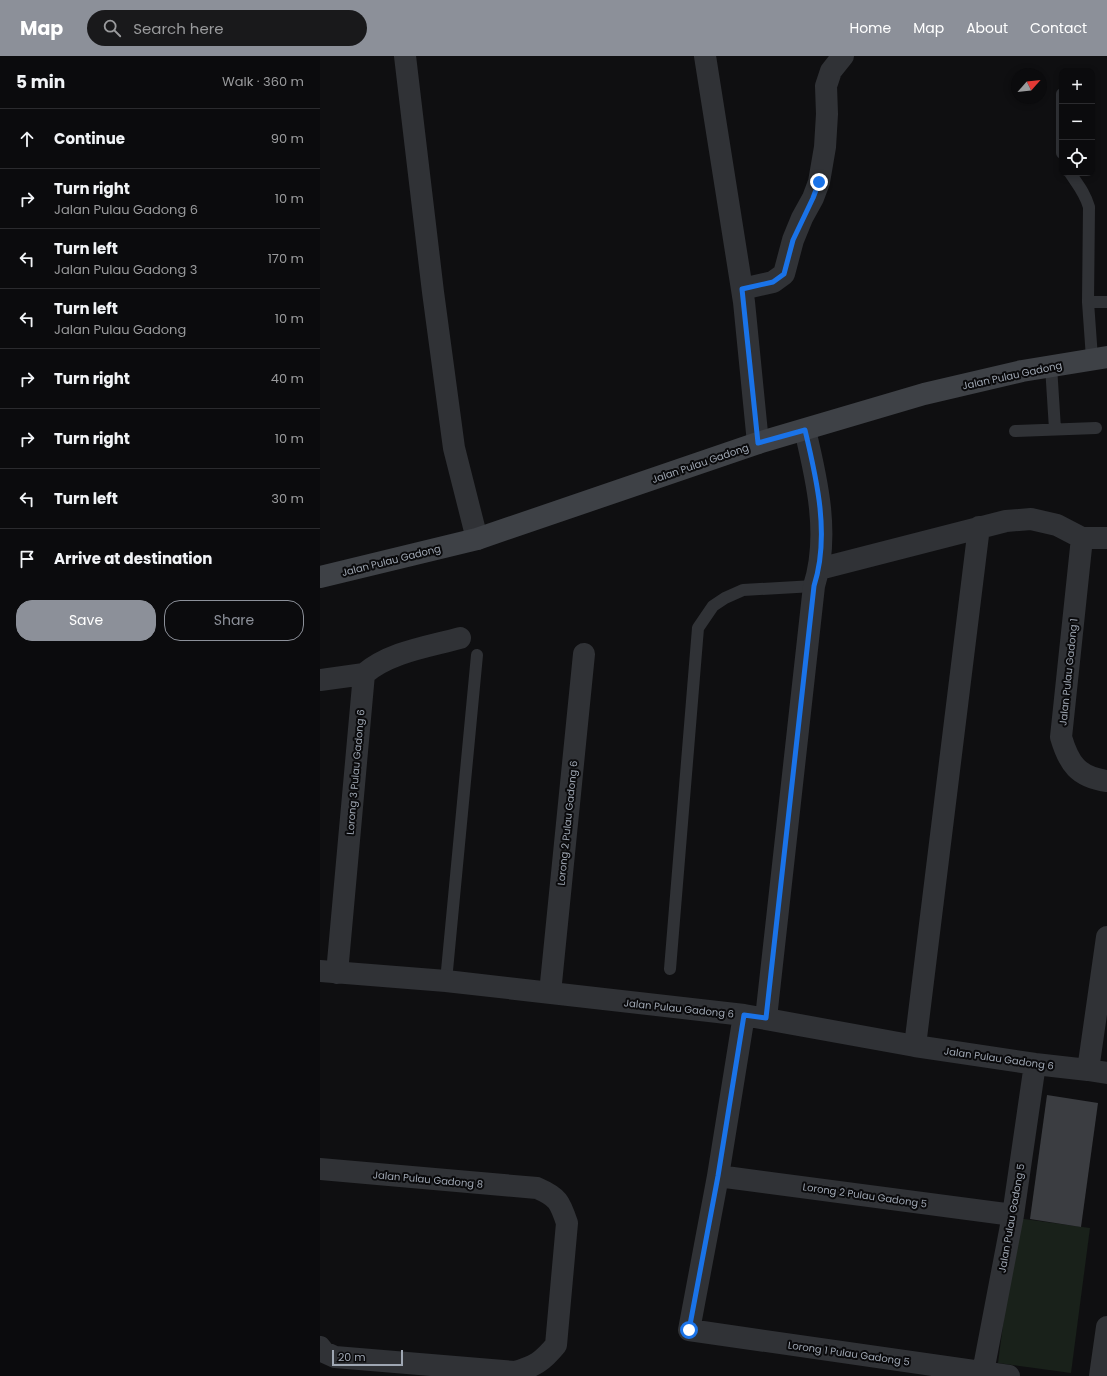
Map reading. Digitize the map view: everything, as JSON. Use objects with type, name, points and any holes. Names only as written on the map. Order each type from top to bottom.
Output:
[{"type":"main road","name":"Jalan Pulau Gadong","points":[[320,577],[477,539],[758,443],[924,394],[1022,371],[1099,357]]},
{"type":"street","points":[[405,56],[432,284],[454,448],[477,539]]},
{"type":"street","points":[[705,56],[742,289],[758,443]]},
{"type":"street","points":[[742,289],[773,282],[784,274],[793,240],[819,182],[826,141],[826,86],[831,71],[843,56]]},
{"type":"street","points":[[766,1018],[821,533],[819,501],[814,467],[805,430]]},
{"type":"street","points":[[817,578],[979,527],[1006,521],[1031,520],[1057,525],[1082,538],[1107,538]]},
{"type":"street","points":[[915,1046],[979,527]]},
{"type":"street","name":"Jalan Pulau Gadong 1","points":[[1082,538],[1061,737],[1066,754],[1076,769],[1093,779],[1107,781]]},
{"type":"street","points":[[320,680],[364,674],[375,665],[389,657],[460,638]]},
{"type":"street","name":"Lorong 2 Pulau Gadong 6","points":[[550,993],[584,654]]},
{"type":"street","name":"Lorong 3 Pulau Gadong 6","points":[[329,972],[364,674]]},
{"type":"street","points":[[1097,1072],[1107,937]]},
{"type":"street","name":"Jalan Pulau Gadong 6","points":[[329,972],[446,982],[744,1015],[915,1046],[1097,1072]]},
{"type":"street","points":[[718,1176],[744,1015]]},
{"type":"street","name":"Jalan Pulau Gadong 5","points":[[983,1372],[1013,1215],[1035,1064]]},
{"type":"street","name":"Jalan Pulau Gadong 8","points":[[320,1173],[537,1188],[550,1194],[561,1205],[567,1223],[556,1345],[546,1358],[532,1367],[515,1372],[335,1357],[324,1352],[320,1348]]},
{"type":"street","name":"Lorong 2 Pulau Gadong 5","points":[[718,1176],[1013,1215]]},
{"type":"street","name":"Lorong 1 Pulau Gadong 5","points":[[718,1176],[689,1330],[1009,1376]]},
{"type":"street","points":[[1100,1376],[1107,1327]]},
{"type":"lane","points":[[1062,104],[1062,140]]},
{"type":"lane","points":[[1072,176],[1086,197],[1089,207],[1088,302],[1099,357]]},
{"type":"lane","points":[[1088,302],[1107,302]]},
{"type":"lane","points":[[1051,366],[1055,429]]},
{"type":"lane","points":[[1015,431],[1096,428]]},
{"type":"lane","points":[[670,969],[698,628],[713,606],[725,598],[743,590],[817,578]]},
{"type":"lane","points":[[446,982],[477,655]]},
{"type":"shaded area","points":[[1017,1218],[1090,1228],[1071,1373],[998,1363]]},
{"type":"building","points":[[1047,1095],[1098,1103],[1081,1227],[1030,1219]]},
{"type":"route","points":[[689,1330],[718,1176],[744,1015],[766,1018],[814,586],[819,569],[821,533],[819,501],[814,467],[805,430],[758,443],[742,289],[773,282],[784,274],[793,240],[819,182]]}]
